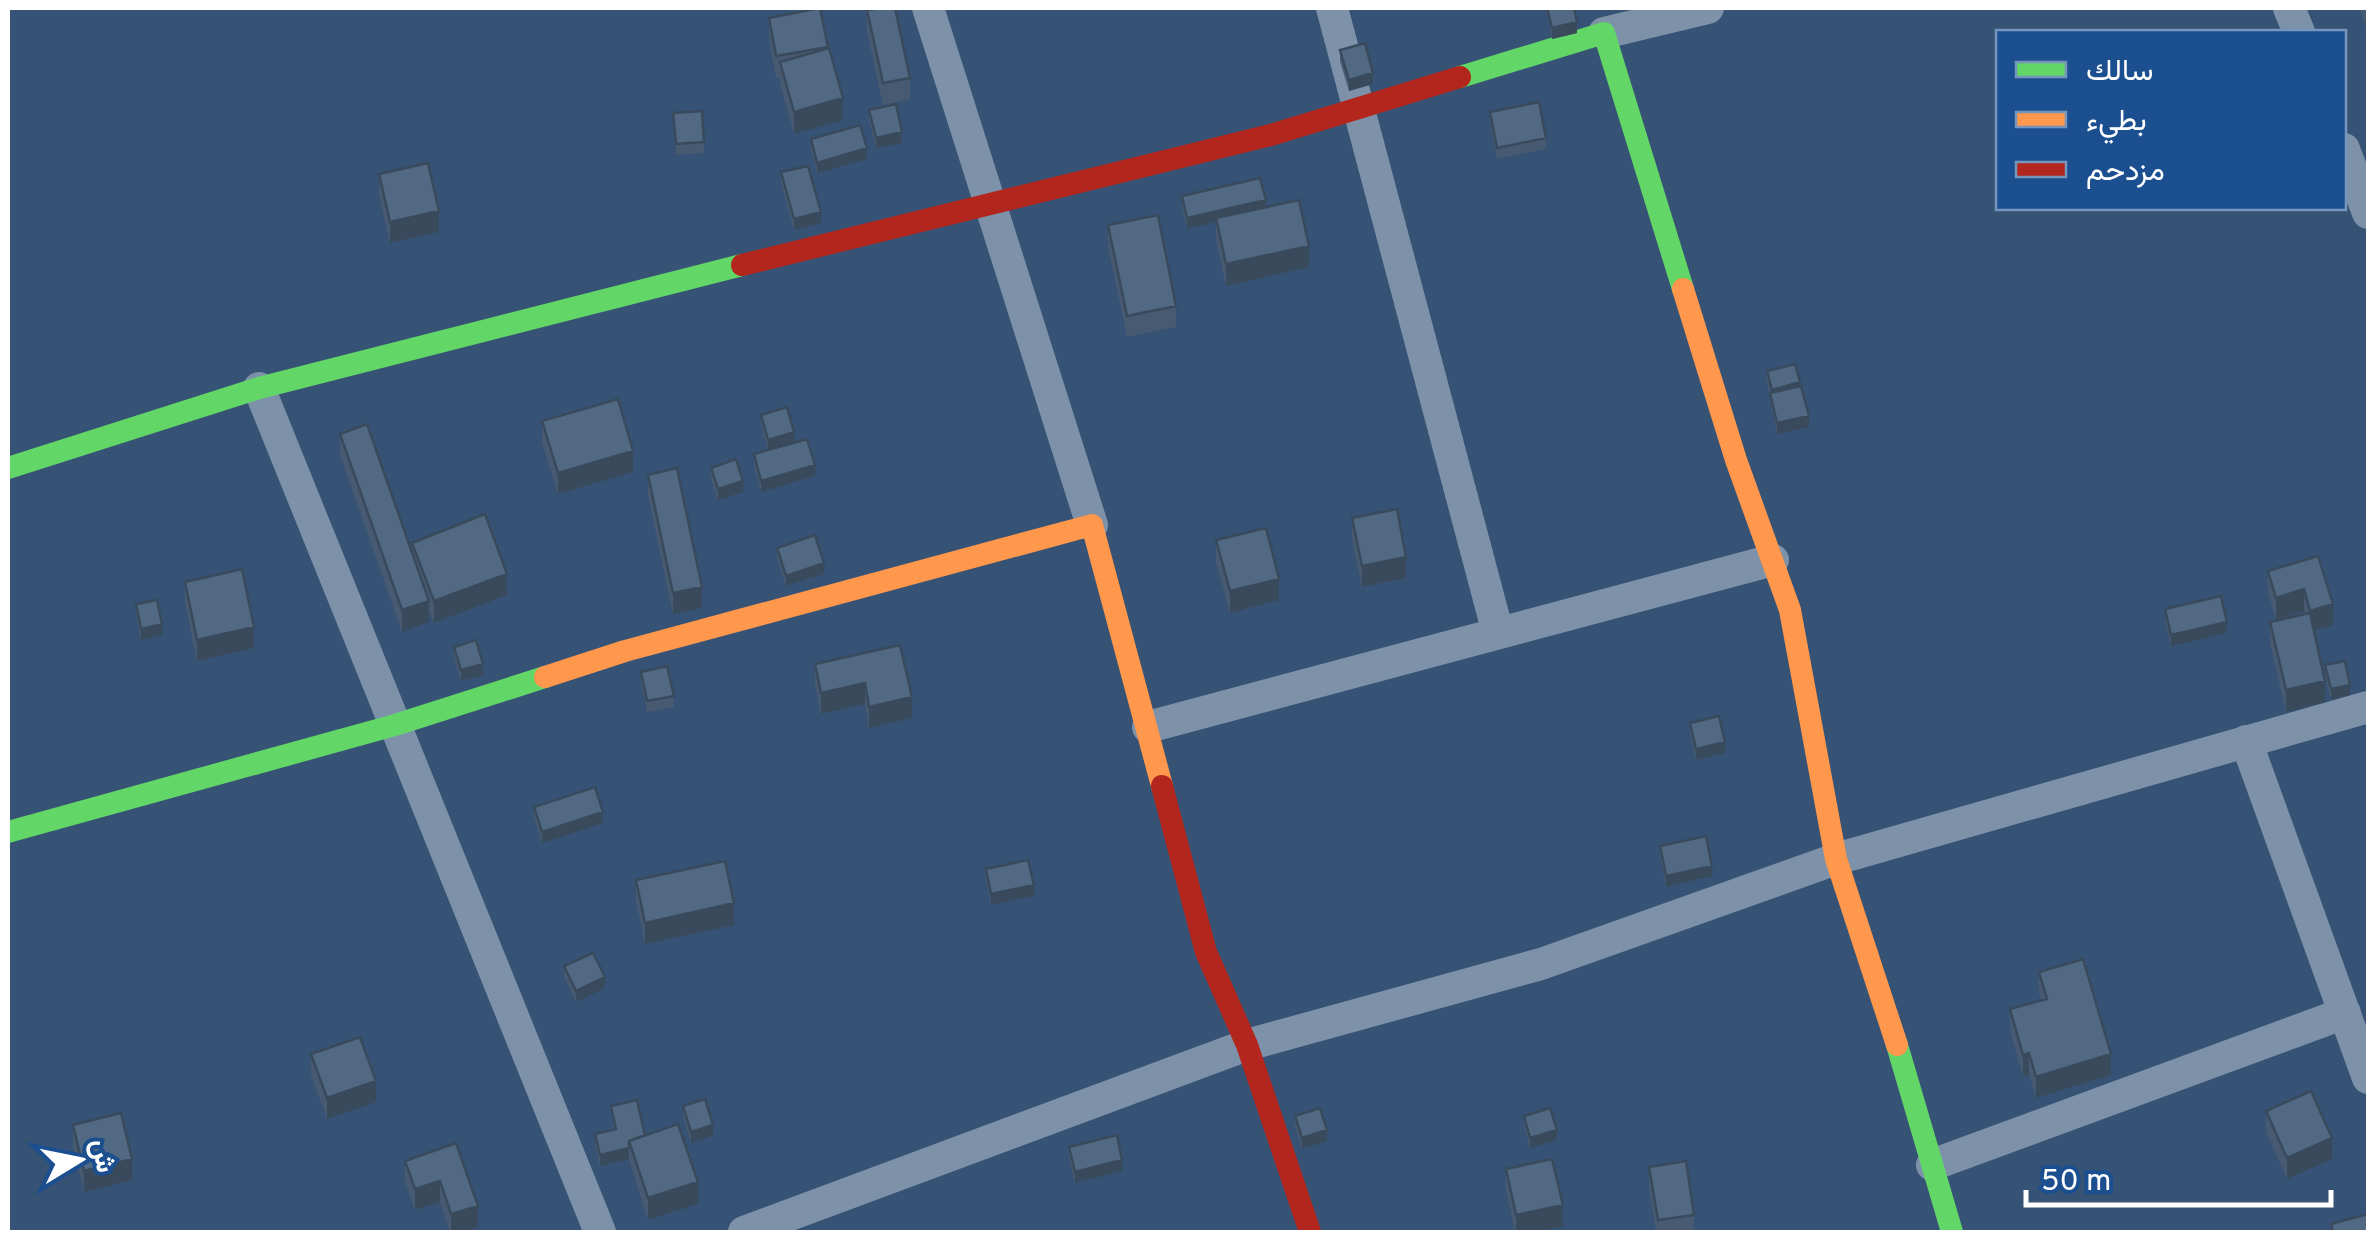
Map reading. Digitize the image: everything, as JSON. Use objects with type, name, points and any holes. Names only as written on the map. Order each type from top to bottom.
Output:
[{"type":"street","points":[[928,8],[1092,524],[1206,952],[1247,1045],[1310,1232]]},
{"type":"street","points":[[1332,8],[1498,633]]},
{"type":"street","points":[[8,468],[258,388],[646,288],[1271,135],[1604,34],[1708,8]]},
{"type":"street","points":[[1604,34],[1736,460],[1790,610],[1836,858],[1952,1232]]},
{"type":"street","points":[[2346,154],[2368,214]]},
{"type":"street","points":[[258,388],[600,1232]]},
{"type":"street","points":[[8,832],[395,724],[625,651],[1092,524]]},
{"type":"street","points":[[1148,727],[1772,560]]},
{"type":"street","points":[[744,1232],[1247,1045],[1541,964],[1836,858],[2368,707]]},
{"type":"street","points":[[2246,740],[2368,1078]]},
{"type":"street","points":[[1932,1166],[2345,1014]]},
{"type":"building","points":[[820,8],[828,47],[776,56],[769,18]]},
{"type":"building","points":[[895,8],[910,78],[883,83],[867,10]]},
{"type":"building","points":[[1547,8],[1574,8],[1577,22],[1552,28]]},
{"type":"building","points":[[1365,43],[1373,73],[1349,80],[1340,50]]},
{"type":"building","points":[[829,48],[843,98],[794,112],[780,62]]},
{"type":"building","points":[[1539,102],[1546,138],[1497,148],[1490,112]]},
{"type":"building","points":[[896,104],[902,132],[876,138],[869,110]]},
{"type":"building","points":[[702,111],[704,142],[676,144],[673,113]]},
{"type":"building","points":[[860,125],[867,148],[817,163],[811,139]]},
{"type":"building","points":[[428,163],[439,211],[390,222],[379,174]]},
{"type":"building","points":[[808,166],[821,212],[794,219],[781,172]]},
{"type":"building","points":[[1260,178],[1266,200],[1187,218],[1182,196]]},
{"type":"building","points":[[1299,200],[1309,246],[1226,264],[1216,218]]},
{"type":"building","points":[[1158,215],[1176,306],[1127,316],[1108,225]]},
{"type":"building","points":[[1795,364],[1800,382],[1772,390],[1767,371]]},
{"type":"building","points":[[1801,386],[1809,416],[1777,423],[1770,393]]},
{"type":"building","points":[[618,399],[633,451],[558,473],[542,421]]},
{"type":"building","points":[[787,407],[794,432],[768,440],[761,415]]},
{"type":"building","points":[[367,424],[429,601],[402,610],[340,434]]},
{"type":"building","points":[[807,439],[815,465],[761,481],[754,454]]},
{"type":"building","points":[[736,459],[743,481],[718,489],[711,468]]},
{"type":"building","points":[[677,468],[702,587],[673,593],[648,475]]},
{"type":"building","points":[[1397,509],[1406,557],[1362,566],[1352,518]]},
{"type":"building","points":[[485,514],[507,574],[434,601],[412,543]]},
{"type":"building","points":[[1266,528],[1279,579],[1230,591],[1216,540]]},
{"type":"building","points":[[815,535],[824,563],[786,576],[777,548]]},
{"type":"building","points":[[2318,556],[2333,604],[2310,611],[2304,589],[2276,598],[2268,571]]},
{"type":"building","points":[[242,569],[254,627],[197,640],[185,582]]},
{"type":"building","points":[[2221,596],[2227,622],[2171,635],[2165,609]]},
{"type":"building","points":[[157,600],[162,624],[141,629],[136,604]]},
{"type":"building","points":[[2310,613],[2325,681],[2286,690],[2270,622]]},
{"type":"building","points":[[476,640],[483,664],[461,670],[454,647]]},
{"type":"building","points":[[900,645],[912,697],[869,707],[865,683],[821,693],[815,664]]},
{"type":"building","points":[[2345,661],[2350,685],[2331,689],[2325,665]]},
{"type":"building","points":[[667,666],[674,696],[647,701],[641,672]]},
{"type":"building","points":[[1719,716],[1725,742],[1696,749],[1690,723]]},
{"type":"building","points":[[595,787],[603,812],[542,832],[534,807]]},
{"type":"building","points":[[1706,836],[1712,866],[1666,876],[1660,846]]},
{"type":"building","points":[[1028,860],[1034,885],[991,894],[986,869]]},
{"type":"building","points":[[725,861],[734,903],[645,923],[636,880]]},
{"type":"building","points":[[593,953],[605,977],[576,991],[564,966]]},
{"type":"building","points":[[2083,959],[2111,1054],[2036,1077],[2029,1053],[2023,1055],[2010,1009],[2047,999],[2039,972]]},
{"type":"building","points":[[360,1037],[376,1081],[327,1098],[311,1054]]},
{"type":"building","points":[[2311,1091],[2332,1138],[2287,1158],[2266,1111]]},
{"type":"building","points":[[705,1099],[713,1125],[691,1132],[683,1106]]},
{"type":"building","points":[[637,1100],[645,1135],[629,1141],[629,1148],[600,1155],[595,1134],[616,1129],[611,1106]]},
{"type":"building","points":[[1320,1108],[1327,1130],[1302,1138],[1295,1116]]},
{"type":"building","points":[[1550,1108],[1557,1130],[1530,1138],[1524,1116]]},
{"type":"building","points":[[121,1113],[132,1159],[84,1171],[73,1125]]},
{"type":"building","points":[[678,1124],[698,1182],[648,1198],[629,1141]]},
{"type":"building","points":[[1117,1135],[1122,1160],[1075,1172],[1069,1147]]},
{"type":"building","points":[[456,1143],[478,1206],[451,1214],[440,1181],[415,1189],[405,1161]]},
{"type":"building","points":[[1552,1159],[1563,1205],[1516,1215],[1506,1169]]},
{"type":"building","points":[[1686,1161],[1694,1215],[1658,1220],[1649,1167]]},
{"type":"building","points":[[2368,1214],[2368,1232],[2333,1232],[2331,1224]]},
{"type":"traffic: fast","points":[[1460,77],[1604,33],[1683,289]]},
{"type":"traffic: fast","points":[[8,468],[259,388],[742,265]]},
{"type":"traffic: fast","points":[[8,832],[395,725],[545,677]]},
{"type":"traffic: fast","points":[[1897,1045],[1952,1232]]},
{"type":"traffic: slow","points":[[1683,289],[1736,460],[1790,610],[1836,859],[1897,1045]]},
{"type":"traffic: slow","points":[[545,677],[625,651],[1092,525],[1162,786]]},
{"type":"traffic: jam","points":[[742,265],[1271,135],[1460,77]]},
{"type":"traffic: jam","points":[[1162,786],[1206,952],[1247,1045],[1310,1232]]}]
